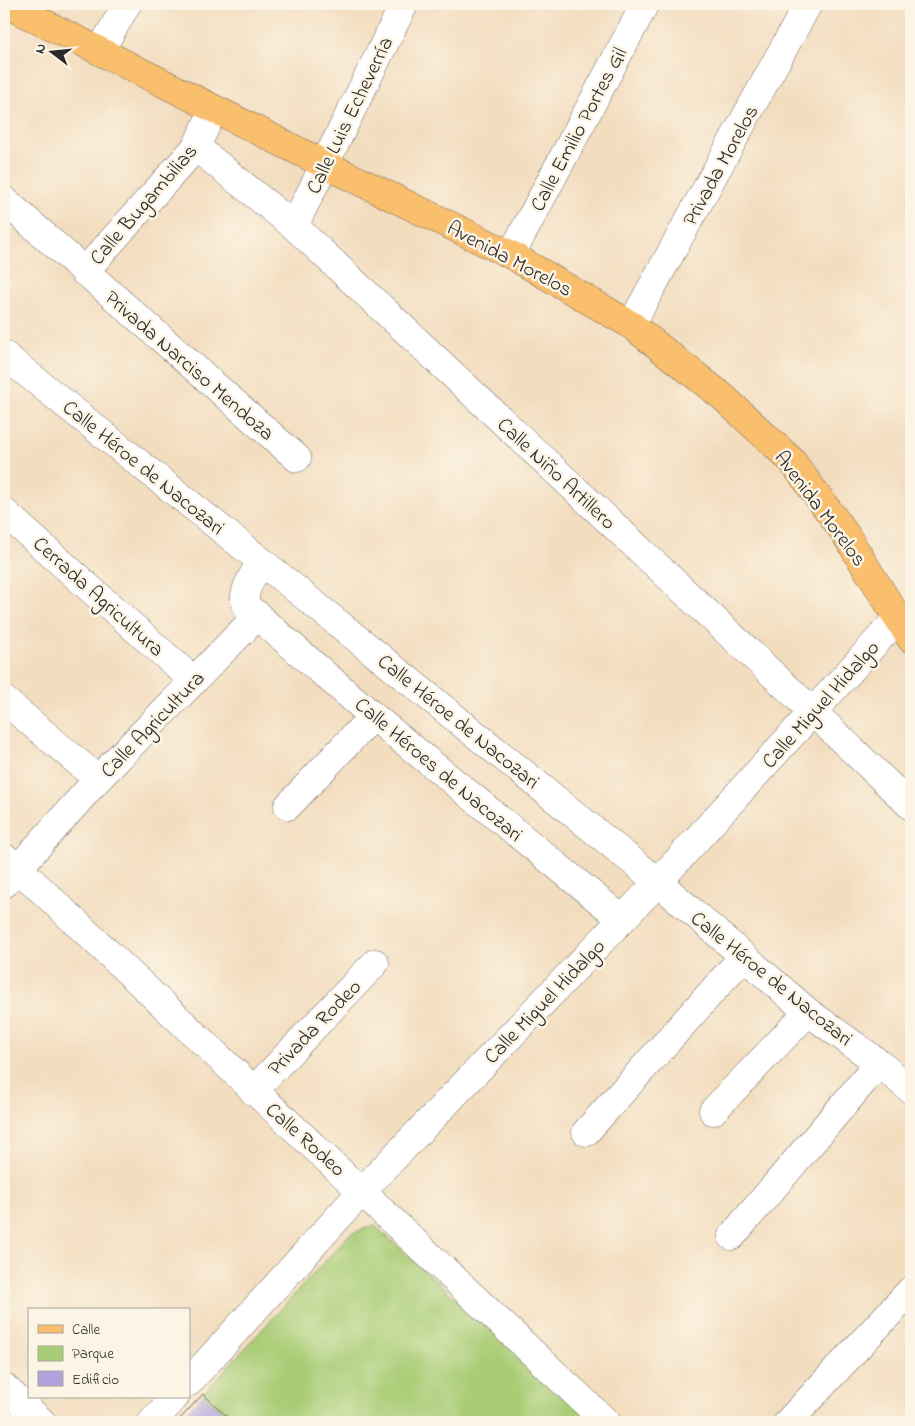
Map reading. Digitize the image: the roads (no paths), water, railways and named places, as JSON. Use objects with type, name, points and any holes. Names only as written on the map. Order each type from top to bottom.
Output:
[{"type":"main road","name":"Avenida Morelos","points":[[6,4],[324,164],[511,255],[631,325],[724,397],[792,461],[844,532],[905,629]]},
{"type":"street","points":[[100,51],[127,4]]},
{"type":"street","name":"Calle Luis Echeverría","points":[[294,226],[404,4]]},
{"type":"street","name":"Calle Emilio Portes Gil","points":[[511,255],[645,4]]},
{"type":"street","name":"Privada Morelos","points":[[631,325],[808,4]]},
{"type":"street","name":"Calle Bugambilias","points":[[84,272],[196,147],[214,109]]},
{"type":"street","name":"Calle Niño Artillero","points":[[196,147],[294,226],[814,712],[911,806]]},
{"type":"street","name":"Privada Narciso Mendoza","points":[[4,200],[297,458]]},
{"type":"street","name":"Calle Héroe de Nacozari","points":[[4,355],[261,560],[658,882],[808,1012],[879,1063],[911,1090]]},
{"type":"street","name":"Cerrada Agricultura","points":[[4,512],[194,681]]},
{"type":"street","points":[[258,615],[246,607],[243,600],[244,594],[261,560]]},
{"type":"street","name":"Calle Agricultura","points":[[9,870],[258,615]]},
{"type":"street","name":"Calle Héroes de Nacozari","points":[[258,615],[373,716],[622,920]]},
{"type":"street","name":"Calle Miguel Hidalgo","points":[[190,1381],[362,1191],[658,882],[814,712],[905,629]]},
{"type":"street","points":[[4,700],[98,779]]},
{"type":"street","points":[[288,806],[373,716]]},
{"type":"street","name":"Calle Rodeo","points":[[9,870],[253,1090],[606,1422]]},
{"type":"street","points":[[586,1132],[743,957]]},
{"type":"street","name":"Privada Rodeo","points":[[253,1090],[375,963]]},
{"type":"street","points":[[713,1111],[808,1012]]},
{"type":"street","points":[[732,1236],[879,1063]]},
{"type":"street","points":[[788,1422],[911,1290]]},
{"type":"street","points":[[4,1387],[42,1422]]},
{"type":"street","points":[[152,1422],[174,1398]]}]
